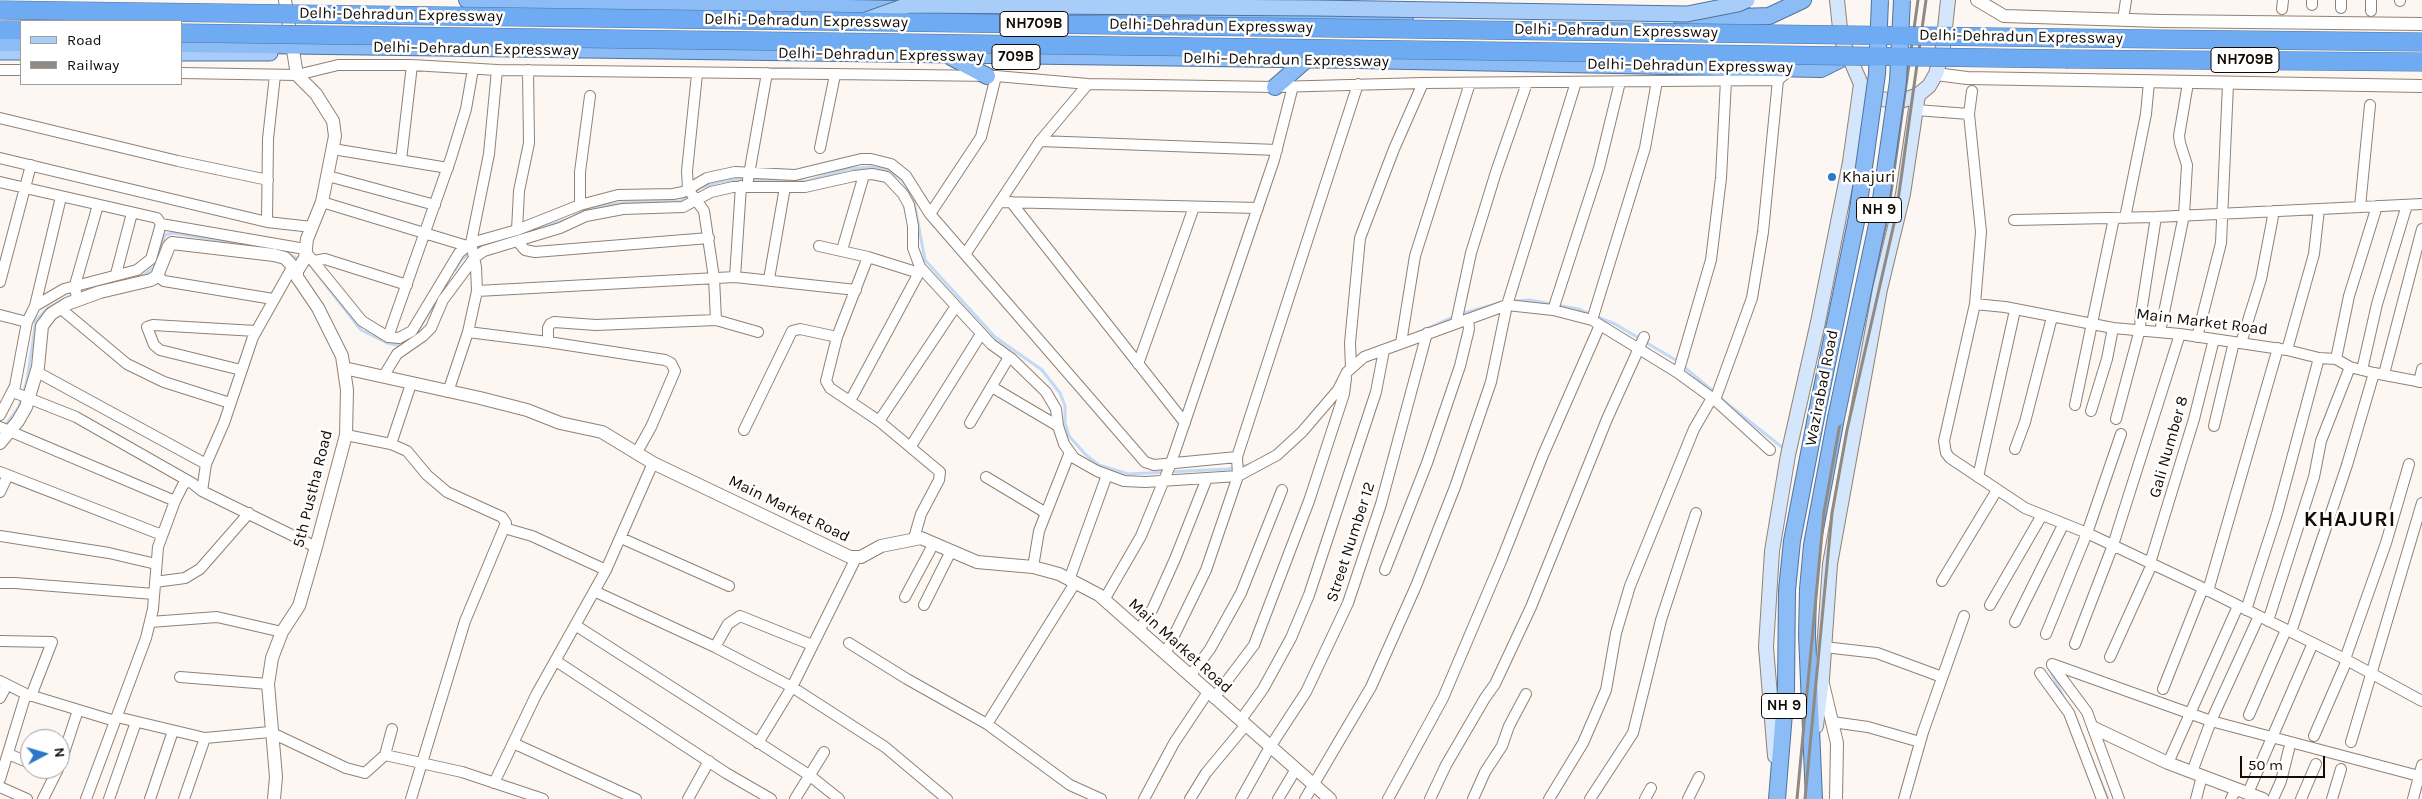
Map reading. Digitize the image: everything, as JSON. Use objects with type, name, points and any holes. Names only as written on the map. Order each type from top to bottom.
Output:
[{"type":"highway","points":[[467,0],[910,10],[1590,20],[1752,18],[1769,16],[1803,0]]},
{"type":"highway","name":"Wazirabad Road","points":[[1777,799],[1777,776],[1786,689],[1786,636],[1792,541],[1857,217],[1877,74],[1880,0]]},
{"type":"highway","name":"Wazirabad Road","points":[[1814,799],[1807,635],[1808,589],[1812,545],[1836,418],[1878,220],[1898,81],[1902,0]]},
{"type":"highway","name":"Delhi-Dehradun Expressway","points":[[0,10],[2422,42]]},
{"type":"highway","points":[[910,10],[910,55]]},
{"type":"highway","points":[[0,30],[20,30]]},
{"type":"highway","name":"Delhi-Dehradun Expressway","points":[[182,33],[2422,62]]},
{"type":"highway","points":[[0,43],[20,43]]},
{"type":"highway","name":"Delhi–Dehradun Expressway","points":[[182,44],[293,49],[1306,60],[1821,69],[1847,56]]},
{"type":"highway","points":[[949,56],[991,76]]},
{"type":"highway","points":[[1275,86],[1306,60]]},
{"type":"main road","points":[[862,21],[908,5],[1316,8],[1687,14],[1738,4],[1747,0]]},
{"type":"main road","points":[[1837,0],[1838,20],[1847,56],[1860,84],[1868,92],[1887,101],[1908,100],[1929,86],[1936,74],[1943,47],[1948,0]]},
{"type":"main road","points":[[182,53],[293,49]]},
{"type":"main road","points":[[0,52],[20,52]]},
{"type":"main road","name":"Wazirabad Road","points":[[1777,776],[1766,647],[1772,551],[1788,455],[1818,322],[1846,179],[1860,84]]},
{"type":"main road","name":"Wazirabad Road","points":[[1812,757],[1822,679],[1832,550],[1878,298],[1901,202],[1918,95]]},
{"type":"main road","points":[[1846,179],[1848,198],[1862,211],[1870,215],[1882,216],[1890,214],[1901,202]]},
{"type":"street","points":[[202,491],[206,464],[256,331],[273,299],[303,260],[312,227],[322,202],[333,150],[335,136],[333,121],[316,94],[297,75],[285,0]]},
{"type":"street","points":[[1394,0],[1396,17]]},
{"type":"street","points":[[1977,0],[2004,16],[2124,9],[2422,24]]},
{"type":"street","points":[[2371,0],[2371,11]]},
{"type":"street","points":[[182,73],[297,75],[338,65],[412,65],[496,70],[697,74],[991,76],[1088,84],[1293,86],[1778,80],[1792,68]]},
{"type":"street","points":[[402,160],[412,65]]},
{"type":"street","points":[[388,337],[448,168],[466,109],[473,69]]},
{"type":"street","points":[[0,70],[20,70]]},
{"type":"street","points":[[448,392],[468,332],[477,291],[472,250],[489,154],[496,70]]},
{"type":"street","points":[[517,230],[519,191],[529,143],[528,70]]},
{"type":"street","points":[[697,74],[687,171],[692,194],[704,210],[714,278],[716,320]]},
{"type":"street","points":[[735,276],[747,181],[767,74]]},
{"type":"street","points":[[1936,74],[1967,78],[2422,86]]},
{"type":"street","points":[[267,222],[268,139],[275,75]]},
{"type":"street","points":[[820,148],[835,75]]},
{"type":"street","points":[[930,214],[982,137],[991,76]]},
{"type":"street","points":[[1681,366],[1711,260],[1720,178],[1726,80]]},
{"type":"street","points":[[1549,799],[1583,743],[1606,690],[1616,633],[1630,586],[1694,429],[1716,397],[1752,298],[1763,232],[1778,80]]},
{"type":"street","points":[[1388,799],[1443,698],[1502,559],[1595,319],[1645,148],[1657,81]]},
{"type":"street","points":[[1305,799],[1371,687],[1419,577],[1455,487],[1491,382],[1509,302],[1576,82]]},
{"type":"street","points":[[1554,306],[1599,168],[1620,82]]},
{"type":"street","points":[[2075,405],[2093,324],[2146,114],[2149,82]]},
{"type":"street","points":[[1144,799],[1174,743],[1211,695],[1254,645],[1309,501],[1344,394],[1350,366],[1350,343],[1360,238],[1394,149],[1424,83]]},
{"type":"street","points":[[1401,340],[1415,256],[1470,83]]},
{"type":"street","points":[[1457,318],[1480,226],[1527,83]]},
{"type":"street","points":[[2160,332],[2184,215],[2187,165],[2179,136],[2188,83]]},
{"type":"street","points":[[966,253],[1040,141],[1088,84]]},
{"type":"street","points":[[1165,654],[1206,570],[1358,84]]},
{"type":"street","points":[[2197,337],[2220,252],[2228,84]]},
{"type":"street","points":[[1104,600],[1141,536],[1167,473],[1258,208],[1293,86]]},
{"type":"street","points":[[1972,91],[1969,114],[1981,232],[1975,304],[1943,447],[1950,458],[2025,508],[2063,525],[2087,533],[2151,563],[2346,659],[2422,701]]},
{"type":"street","points":[[580,206],[580,172],[590,96]]},
{"type":"street","points":[[2360,207],[2370,105]]},
{"type":"street","points":[[1916,110],[1969,114]]},
{"type":"street","points":[[0,118],[178,161],[268,180]]},
{"type":"street","points":[[1040,141],[1276,150]]},
{"type":"street","points":[[333,150],[448,168]]},
{"type":"street","points":[[0,158],[267,222],[312,227]]},
{"type":"street","points":[[383,378],[397,354],[431,328],[443,300],[472,250],[517,230],[580,206],[618,195],[711,192],[747,181],[795,176],[862,159],[872,159],[891,164],[906,176],[930,214],[966,253],[1138,456],[1149,465],[1167,473],[1206,478],[1277,455],[1302,432],[1338,390],[1350,366],[1364,357],[1384,350],[1401,340],[1428,333],[1457,318],[1468,319],[1509,302],[1554,306],[1595,319],[1641,342],[1681,366],[1770,450]]},
{"type":"street","points":[[0,282],[31,165]]},
{"type":"street","points":[[0,182],[157,218],[161,224],[303,260],[362,321],[388,337],[399,338],[412,331],[458,252],[484,251],[518,242],[586,216],[622,209],[679,208],[707,178],[735,172],[747,181],[785,187],[805,187],[864,175],[887,177],[903,194],[909,205],[913,226],[913,248],[920,271],[956,306],[980,334],[1046,392],[1056,409],[1058,426],[1064,444],[1074,458],[1107,475],[1124,481],[1167,473],[1237,467]]},
{"type":"street","points":[[842,250],[864,175]]},
{"type":"street","points":[[328,176],[435,205]]},
{"type":"street","points":[[770,279],[785,187]]},
{"type":"street","points":[[0,443],[6,429],[18,421],[22,395],[23,354],[27,322],[35,306],[62,197]]},
{"type":"street","points":[[322,202],[425,233],[472,250]]},
{"type":"street","points":[[1000,202],[1258,208]]},
{"type":"street","points":[[1011,202],[1185,423]]},
{"type":"street","points":[[2014,220],[2156,217],[2422,204]]},
{"type":"street","points":[[76,293],[98,205]]},
{"type":"street","points":[[2362,370],[2377,304],[2407,205]]},
{"type":"street","points":[[1138,364],[1194,206]]},
{"type":"street","points":[[2336,360],[2349,296],[2377,206]]},
{"type":"street","points":[[2163,689],[2206,590],[2314,254],[2319,209]]},
{"type":"street","points":[[2214,426],[2238,342],[2261,279],[2274,212]]},
{"type":"street","points":[[116,274],[132,213]]},
{"type":"street","points":[[2116,419],[2140,329],[2156,217]]},
{"type":"street","points":[[0,415],[22,395],[37,372],[42,326],[51,314],[76,293],[116,274],[137,270],[151,259],[161,224]]},
{"type":"street","points":[[2249,716],[2288,631],[2347,465],[2379,374],[2422,229]]},
{"type":"street","points":[[518,242],[525,250],[535,252],[709,238]]},
{"type":"street","points":[[35,306],[64,289],[76,293],[151,280],[157,276],[168,246],[172,243],[303,260],[325,259],[407,285]]},
{"type":"street","points":[[820,246],[920,271]]},
{"type":"street","points":[[868,257],[837,337],[826,381],[830,388],[880,421],[937,468],[941,476],[920,514],[914,538]]},
{"type":"street","name":"5th Pustha Road","points":[[274,799],[276,777],[270,732],[268,684],[272,658],[282,632],[299,606],[346,435],[347,390],[342,356],[318,308],[298,277],[303,260]]},
{"type":"street","points":[[850,401],[920,271]]},
{"type":"street","points":[[157,276],[164,280],[273,299]]},
{"type":"street","points":[[477,291],[735,276],[856,290]]},
{"type":"street","name":"Main Market Road","points":[[1975,304],[2113,328],[2140,329],[2283,349],[2336,360],[2350,367],[2362,370],[2420,382]]},
{"type":"street","points":[[880,421],[956,306]]},
{"type":"street","points":[[60,308],[127,364],[164,382],[230,403]]},
{"type":"street","points":[[1978,477],[2015,310]]},
{"type":"street","points":[[0,314],[27,322]]},
{"type":"street","points":[[2015,449],[2025,422],[2052,317]]},
{"type":"street","points":[[1385,570],[1427,463],[1460,366],[1469,329],[1468,319]]},
{"type":"street","points":[[548,342],[548,328],[554,322],[596,325],[716,320],[758,332]]},
{"type":"street","points":[[241,370],[160,350],[154,345],[147,327],[153,325],[256,331]]},
{"type":"street","points":[[2091,411],[2107,359],[2113,328]]},
{"type":"street","points":[[744,430],[792,331],[800,329],[837,337]]},
{"type":"street","points":[[468,332],[666,360],[674,366],[675,371],[651,427],[637,452]]},
{"type":"street","name":"Street Number 12","points":[[1241,799],[1270,747],[1306,692],[1348,603],[1380,504],[1428,333]]},
{"type":"street","points":[[911,446],[980,334]]},
{"type":"street","points":[[2075,644],[2113,545],[2180,334]]},
{"type":"street","name":"Gali Number 8","points":[[2110,657],[2151,563],[2194,419],[2214,339]]},
{"type":"street","points":[[1430,799],[1446,764],[1495,684],[1531,607],[1607,419],[1641,342]]},
{"type":"street","points":[[1190,799],[1206,773],[1243,724],[1291,638],[1309,595],[1376,392],[1384,350]]},
{"type":"street","points":[[970,423],[1008,357]]},
{"type":"street","points":[[2168,763],[2242,608],[2277,514],[2319,358]]},
{"type":"street","points":[[2196,799],[2197,774],[2211,721],[2263,619],[2314,476],[2321,440],[2350,367]]},
{"type":"street","name":"Main Market Road","points":[[344,368],[480,398],[527,410],[560,423],[602,432],[653,463],[856,558],[882,546],[921,538],[986,564],[1033,566],[1072,581],[1104,600],[1330,799]]},
{"type":"street","points":[[2420,382],[2422,369]]},
{"type":"street","points":[[37,372],[206,464]]},
{"type":"street","points":[[391,444],[411,384]]},
{"type":"street","points":[[992,386],[1058,426]]},
{"type":"street","points":[[22,395],[76,417],[187,482],[192,483],[202,491],[316,547]]},
{"type":"street","points":[[6,429],[175,502]]},
{"type":"street","points":[[2046,634],[2087,533],[2121,434]]},
{"type":"street","points":[[346,435],[391,444],[407,451],[427,475],[447,492],[502,517],[506,523],[465,621],[411,799]]},
{"type":"street","points":[[1033,566],[1039,531],[1070,452]]},
{"type":"street","points":[[494,783],[536,695],[606,570],[653,463]]},
{"type":"street","points":[[2314,736],[2346,659],[2386,543],[2409,464]]},
{"type":"street","points":[[0,492],[4,474],[162,535]]},
{"type":"street","points":[[987,724],[1072,581],[1107,475]]},
{"type":"street","points":[[986,477],[1046,513]]},
{"type":"street","points":[[1139,630],[1153,608],[1175,559],[1206,478]]},
{"type":"street","points":[[86,799],[150,622],[158,547],[182,485],[187,482]]},
{"type":"street","points":[[1190,676],[1210,649],[1241,593],[1282,490]]},
{"type":"street","points":[[1942,581],[1997,490]]},
{"type":"street","points":[[2351,742],[2422,503]]},
{"type":"street","points":[[155,582],[185,578],[200,569],[249,513]]},
{"type":"street","points":[[1590,799],[1633,733],[1661,620],[1696,513]]},
{"type":"street","points":[[1990,605],[2042,515]]},
{"type":"street","points":[[2015,622],[2063,525]]},
{"type":"street","points":[[504,528],[532,536],[606,570]]},
{"type":"street","points":[[0,548],[2,536],[109,553],[156,564]]},
{"type":"street","points":[[621,538],[729,586]]},
{"type":"street","points":[[905,597],[934,543]]},
{"type":"street","points":[[924,605],[951,551]]},
{"type":"street","points":[[758,743],[792,687],[856,558]]},
{"type":"street","points":[[0,583],[154,594]]},
{"type":"street","points":[[594,591],[715,647],[792,687],[885,747],[947,799]]},
{"type":"street","points":[[150,622],[217,616],[282,632]]},
{"type":"street","points":[[715,647],[728,624],[740,616],[812,645]]},
{"type":"street","points":[[1904,799],[1920,742],[1964,616]]},
{"type":"street","points":[[575,625],[808,775],[839,799]]},
{"type":"street","points":[[0,641],[52,642],[28,695],[0,779]]},
{"type":"street","points":[[849,643],[907,679],[987,724],[1070,785],[1101,799]]},
{"type":"street","points":[[2238,794],[2272,739],[2312,643]]},
{"type":"street","points":[[1824,647],[1877,654],[1942,676]]},
{"type":"street","points":[[556,661],[709,762],[771,799]]},
{"type":"street","points":[[2119,799],[2094,728],[2082,704],[2052,664],[2211,721],[2272,739],[2419,776]]},
{"type":"street","points":[[2040,673],[2069,713],[2102,799]]},
{"type":"street","points":[[180,677],[268,684]]},
{"type":"street","points":[[1822,679],[1836,743],[1836,799]]},
{"type":"street","points":[[0,698],[3,683],[28,695],[78,710],[205,738],[270,732],[346,768],[365,773],[385,755],[392,729]]},
{"type":"street","points":[[1473,799],[1485,772],[1502,746],[1509,726],[1526,694]]},
{"type":"street","points":[[70,734],[78,710]]},
{"type":"street","points":[[109,799],[136,722]]},
{"type":"street","points":[[1832,722],[1868,727],[1920,742]]},
{"type":"street","points":[[2094,728],[2238,794],[2263,799]]},
{"type":"street","points":[[150,799],[173,731]]},
{"type":"street","points":[[184,799],[205,738]]},
{"type":"street","points":[[513,743],[636,799]]},
{"type":"street","points":[[2272,799],[2281,781],[2289,750]]},
{"type":"street","points":[[795,799],[808,775],[824,752]]},
{"type":"street","points":[[8,754],[20,759]]},
{"type":"street","points":[[385,755],[423,762],[543,799]]},
{"type":"street","points":[[688,799],[709,762]]},
{"type":"street","points":[[2302,799],[2316,764]]},
{"type":"street","points":[[2413,799],[2422,765]]},
{"type":"street","points":[[1278,799],[1296,769]]},
{"type":"street","points":[[2332,799],[2340,769]]},
{"type":"street","points":[[1688,799],[1699,777]]},
{"type":"street","points":[[43,799],[53,779]]},
{"type":"street","points":[[0,787],[27,799]]},
{"type":"street","points":[[1645,799],[1651,788]]},
{"type":"waterway","points":[[523,234],[568,219],[593,207],[628,202],[681,201],[702,187],[719,182],[740,179],[807,181],[848,169],[871,167],[891,171],[902,180],[913,196],[925,260],[995,337],[1042,370],[1060,393],[1065,406],[1065,423],[1069,436],[1086,455],[1099,465],[1128,474],[1228,469],[1249,465]]},
{"type":"waterway","points":[[138,277],[154,267],[165,235],[173,233],[261,247]]},
{"type":"waterway","points":[[491,242],[515,237]]},
{"type":"waterway","points":[[455,270],[462,259],[485,244]]},
{"type":"waterway","points":[[282,251],[301,260]]},
{"type":"waterway","points":[[306,263],[311,266],[361,330],[387,343],[401,346],[404,344]]},
{"type":"waterway","points":[[5,426],[19,407],[27,381],[36,320],[48,308],[68,297],[93,288]]},
{"type":"waterway","points":[[415,336],[437,299]]},
{"type":"waterway","points":[[1512,301],[1530,300],[1578,309],[1615,324],[1679,362]]},
{"type":"waterway","points":[[1461,314],[1503,302]]},
{"type":"waterway","points":[[1417,333],[1455,316]]},
{"type":"waterway","points":[[1683,366],[1715,393]]},
{"type":"waterway","points":[[1719,397],[1783,448]]},
{"type":"waterway","points":[[2050,670],[2065,700]]},
{"type":"waterway","points":[[2091,758],[2108,799]]},
{"type":"railway","points":[[1797,799],[1824,512],[1839,429],[1888,214],[1918,0]]},
{"type":"railway","points":[[1805,799],[1832,513],[1847,430],[1896,215],[1926,0]]},
{"type":"place","name":"Khajuri","points":[[1832,177]]},
{"type":"district","name":"KHAJURI","points":[[2350,520]]}]
